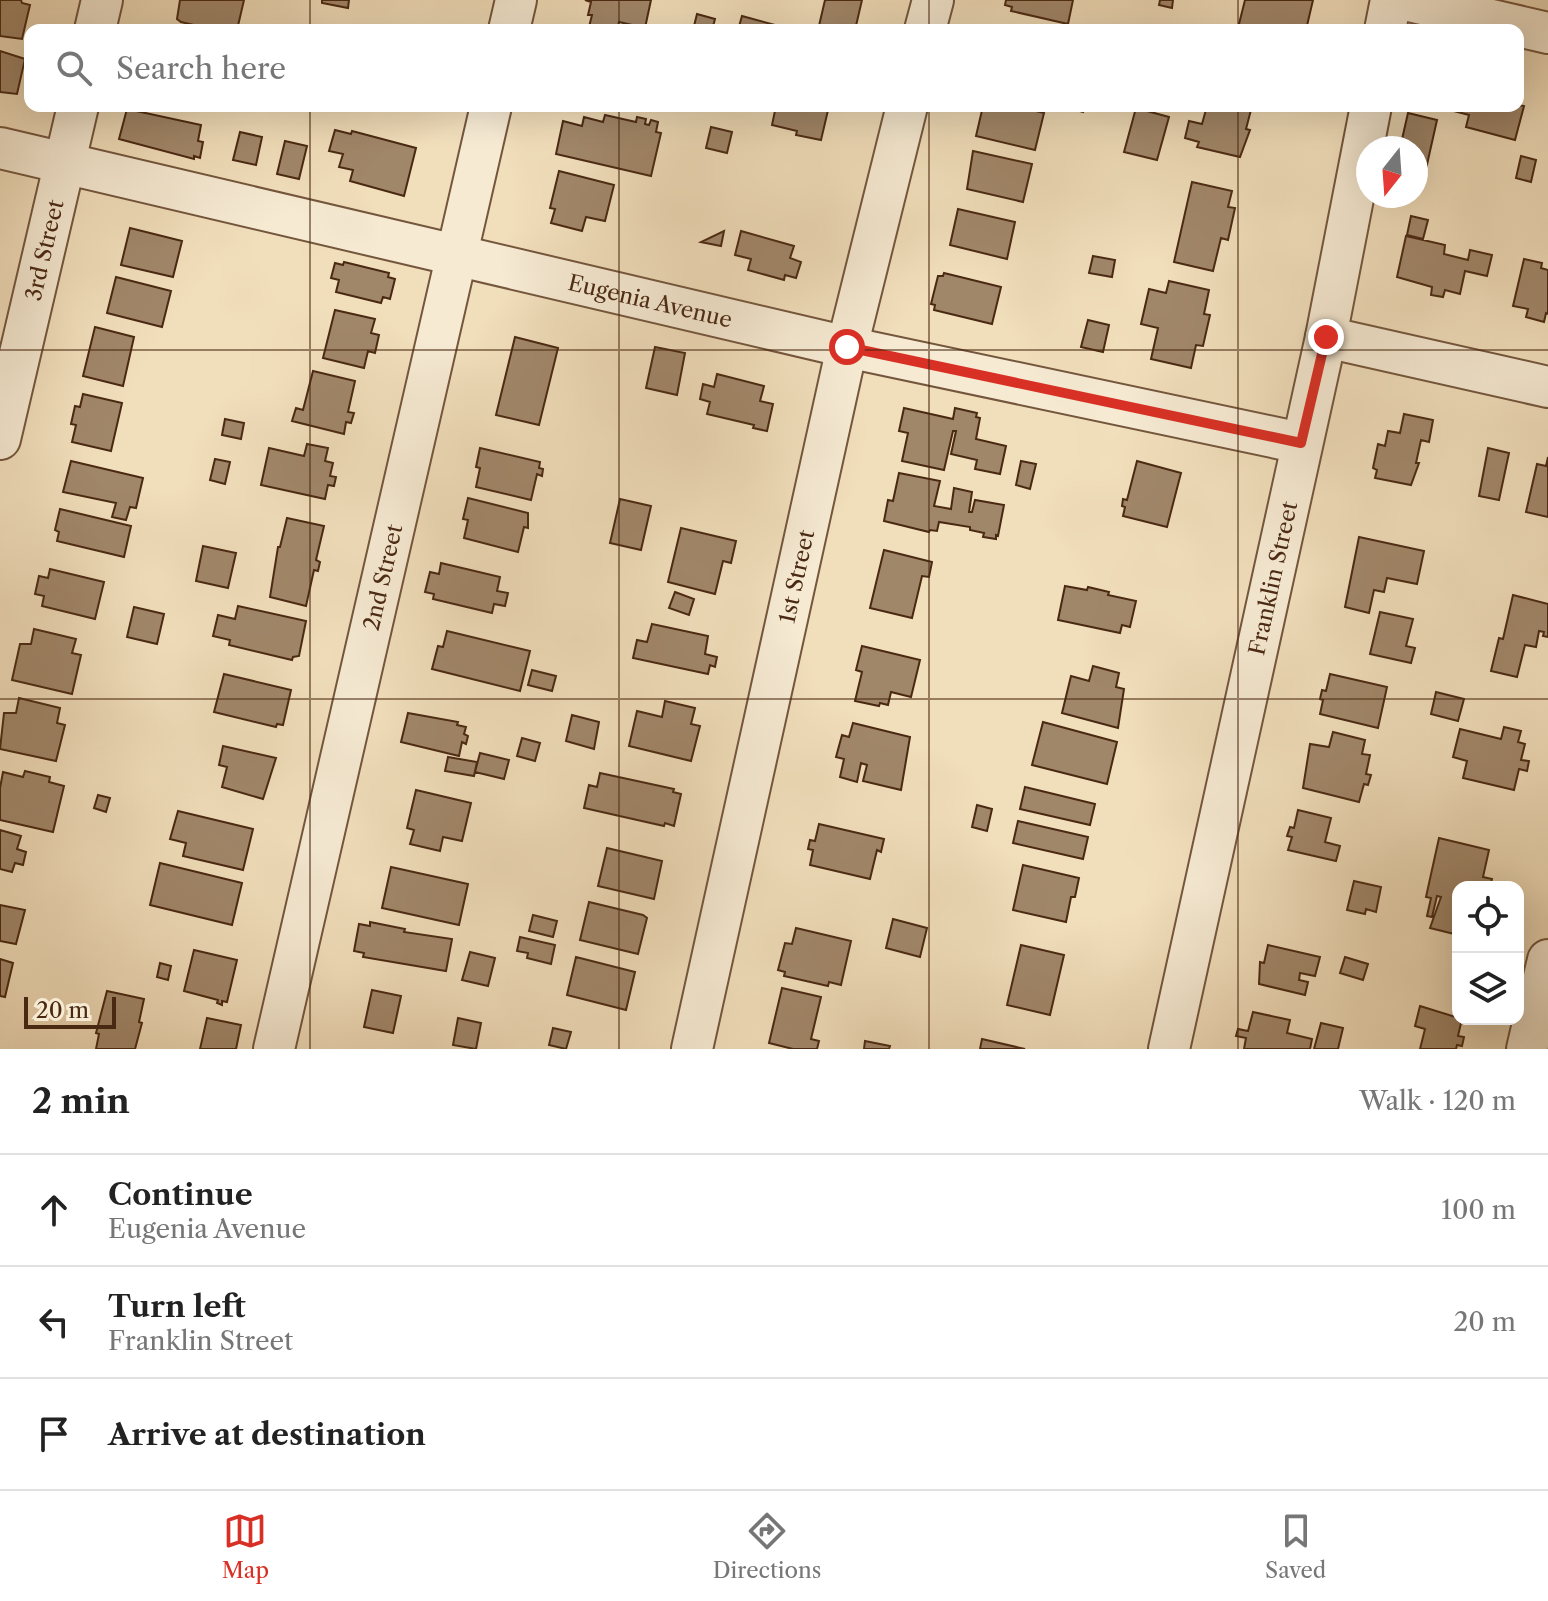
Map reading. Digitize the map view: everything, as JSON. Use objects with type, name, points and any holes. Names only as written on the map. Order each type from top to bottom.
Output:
[{"type":"street","points":[[96,24],[102,0]]},
{"type":"street","points":[[510,24],[516,0]]},
{"type":"street","points":[[927,24],[933,0]]},
{"type":"street","points":[[1386,24],[1391,0]]},
{"type":"street","points":[[1405,0],[1509,24]]},
{"type":"street","points":[[1524,27],[1548,33]]},
{"type":"street","name":"3rd Street","points":[[0,439],[77,112]]},
{"type":"street","name":"2nd Street","points":[[274,1049],[490,112]]},
{"type":"street","name":"1st Street","points":[[692,1049],[847,347],[906,112]]},
{"type":"street","name":"Franklin Street","points":[[1169,1049],[1326,337],[1370,112]]},
{"type":"street","name":"Eugenia Avenue","points":[[0,148],[847,347],[1301,443]]},
{"type":"street","points":[[1326,337],[1548,387]]},
{"type":"street","points":[[1527,1049],[1548,960]]},
{"type":"building","points":[[0,0],[21,0],[30,5],[22,39],[0,36]]},
{"type":"building","points":[[180,0],[244,0],[238,24],[190,24],[177,19]]},
{"type":"building","points":[[322,0],[349,0],[348,8],[322,3]]},
{"type":"building","points":[[585,0],[651,0],[646,24],[590,24],[591,2]]},
{"type":"building","points":[[825,0],[862,0],[856,24],[819,24]]},
{"type":"building","points":[[1006,0],[1073,0],[1068,24],[1011,11],[1012,7],[1005,5]]},
{"type":"building","points":[[1160,0],[1173,0],[1172,8],[1159,5]]},
{"type":"building","points":[[1245,0],[1313,0],[1307,24],[1239,24]]},
{"type":"building","points":[[697,14],[715,19],[714,24],[694,24]]},
{"type":"building","points":[[742,16],[771,24],[740,24]]},
{"type":"building","points":[[0,51],[24,59],[17,94],[0,92]]},
{"type":"building","points":[[126,112],[141,112],[201,125],[198,141],[203,142],[200,158],[194,156],[194,159],[119,139]]},
{"type":"building","points":[[775,112],[828,112],[821,140],[796,135],[797,131],[772,125]]},
{"type":"building","points":[[982,112],[1044,113],[1035,150],[976,136]]},
{"type":"building","points":[[1135,112],[1169,117],[1157,160],[1124,152]]},
{"type":"building","points":[[1205,112],[1250,112],[1246,129],[1250,130],[1240,157],[1197,147],[1199,142],[1185,138],[1189,121],[1202,124]]},
{"type":"building","points":[[1458,112],[1522,112],[1515,140],[1466,127],[1469,115]]},
{"type":"building","points":[[1408,113],[1437,120],[1428,160],[1428,136],[1403,136]]},
{"type":"building","points":[[605,115],[636,122],[637,117],[646,119],[645,124],[649,125],[651,120],[658,122],[656,132],[661,133],[651,176],[556,154],[563,121],[582,126],[584,117],[603,122]]},
{"type":"building","points":[[711,127],[732,132],[727,153],[706,148]]},
{"type":"building","points":[[335,130],[351,134],[352,131],[416,148],[404,196],[350,181],[353,170],[339,167],[343,154],[329,151]]},
{"type":"building","points":[[240,132],[262,137],[256,165],[233,160]]},
{"type":"building","points":[[285,141],[307,146],[299,179],[277,174]]},
{"type":"building","points":[[973,151],[1032,164],[1023,202],[967,189]]},
{"type":"building","points":[[1521,156],[1536,160],[1531,182],[1516,178]]},
{"type":"building","points":[[559,171],[614,185],[605,221],[586,217],[582,231],[551,223],[555,209],[550,208]]},
{"type":"building","points":[[1192,182],[1232,191],[1228,207],[1235,208],[1228,240],[1221,238],[1213,271],[1174,262]]},
{"type":"building","points":[[958,209],[1015,222],[1007,259],[950,245]]},
{"type":"building","points":[[1411,216],[1428,220],[1423,239],[1407,235]]},
{"type":"building","points":[[130,228],[182,241],[173,277],[121,265]]},
{"type":"building","points":[[724,231],[721,246],[701,242]]},
{"type":"building","points":[[741,231],[794,246],[790,258],[801,262],[796,278],[785,275],[784,280],[748,270],[751,259],[735,255]]},
{"type":"building","points":[[1406,236],[1445,245],[1444,254],[1468,260],[1470,250],[1492,255],[1487,276],[1465,271],[1460,294],[1445,290],[1443,297],[1431,295],[1432,287],[1397,277]]},
{"type":"building","points":[[1093,256],[1115,260],[1112,277],[1089,273]]},
{"type":"building","points":[[1524,259],[1542,263],[1541,268],[1548,270],[1548,314],[1544,322],[1526,317],[1528,309],[1513,306]]},
{"type":"building","points":[[344,262],[389,273],[388,277],[395,279],[390,299],[383,297],[381,303],[336,292],[339,280],[331,278],[335,263],[343,265]]},
{"type":"building","points":[[944,273],[1001,287],[992,324],[934,310],[935,305],[931,304],[938,276]]},
{"type":"building","points":[[116,277],[171,291],[162,327],[107,313]]},
{"type":"building","points":[[1169,281],[1209,290],[1204,314],[1210,315],[1203,346],[1196,345],[1191,368],[1151,359],[1158,328],[1141,324],[1149,289],[1166,293]]},
{"type":"building","points":[[335,310],[375,319],[371,333],[379,335],[375,353],[368,351],[364,368],[323,358]]},
{"type":"building","points":[[1088,320],[1109,325],[1103,352],[1081,347]]},
{"type":"building","points":[[95,327],[134,337],[123,386],[83,376]]},
{"type":"building","points":[[515,337],[558,348],[539,425],[496,415]]},
{"type":"building","points":[[655,347],[685,353],[677,395],[646,388]]},
{"type":"building","points":[[313,371],[355,381],[348,412],[354,413],[351,423],[346,422],[344,434],[292,421],[296,408],[303,410]]},
{"type":"building","points":[[717,374],[764,386],[760,401],[773,404],[767,431],[707,414],[710,402],[700,399],[703,384],[714,387]]},
{"type":"building","points":[[83,394],[122,403],[111,451],[72,442],[76,425],[71,424],[75,406],[80,407]]},
{"type":"building","points":[[904,408],[953,419],[955,408],[977,413],[976,417],[980,418],[976,439],[1006,446],[1000,474],[975,469],[977,460],[951,454],[956,431],[953,431],[944,470],[902,461],[908,433],[899,431]]},
{"type":"building","points":[[1404,414],[1433,420],[1429,442],[1421,440],[1416,463],[1419,463],[1411,485],[1375,478],[1377,470],[1373,468],[1378,444],[1385,446],[1388,431],[1400,433]]},
{"type":"building","points":[[225,419],[244,423],[241,439],[222,435]]},
{"type":"building","points":[[307,444],[328,448],[325,461],[333,463],[330,476],[336,477],[334,486],[328,485],[325,499],[261,485],[269,448],[304,456]]},
{"type":"building","points":[[480,448],[540,462],[542,476],[537,474],[531,500],[476,487]]},
{"type":"building","points":[[1488,448],[1509,453],[1499,500],[1479,496]]},
{"type":"building","points":[[1548,457],[1548,517],[1526,512],[1537,464],[1546,466]]},
{"type":"building","points":[[215,459],[230,462],[225,484],[210,480]]},
{"type":"building","points":[[71,461],[143,478],[136,508],[130,507],[126,520],[112,517],[116,503],[63,492]]},
{"type":"building","points":[[1021,461],[1036,464],[1030,489],[1016,485]]},
{"type":"building","points":[[1137,461],[1181,473],[1167,527],[1123,516],[1123,499],[1127,500]]},
{"type":"building","points":[[899,473],[940,481],[934,506],[951,509],[954,488],[972,492],[969,512],[972,512],[975,500],[1004,505],[998,536],[996,539],[983,537],[984,533],[970,530],[970,527],[939,522],[937,531],[929,532],[884,521],[888,500],[893,501]]},
{"type":"building","points":[[468,498],[528,513],[528,528],[524,527],[518,552],[464,538],[468,520],[463,519]]},
{"type":"building","points":[[620,499],[651,506],[641,550],[610,543]]},
{"type":"building","points":[[60,509],[131,526],[124,557],[57,541],[59,532],[55,530]]},
{"type":"building","points":[[287,518],[324,526],[316,560],[320,562],[318,571],[314,570],[306,606],[270,597],[278,547]]},
{"type":"building","points":[[681,528],[736,541],[731,563],[723,561],[715,594],[668,582]]},
{"type":"building","points":[[1359,537],[1424,551],[1417,584],[1387,578],[1384,592],[1374,590],[1369,613],[1345,607]]},
{"type":"building","points":[[203,546],[236,553],[228,588],[196,581]]},
{"type":"building","points":[[884,550],[932,562],[929,577],[922,576],[912,618],[870,608]]},
{"type":"building","points":[[441,563],[500,577],[497,591],[508,593],[505,606],[494,604],[492,613],[433,599],[434,594],[425,592],[430,572],[439,574]]},
{"type":"building","points":[[50,569],[104,582],[95,619],[42,606],[44,596],[35,594],[39,576],[48,578]]},
{"type":"building","points":[[1065,586],[1087,590],[1088,587],[1136,601],[1130,627],[1122,625],[1120,633],[1058,620]]},
{"type":"building","points":[[675,592],[694,599],[689,615],[669,608]]},
{"type":"building","points":[[1513,595],[1548,604],[1548,637],[1539,631],[1536,647],[1525,645],[1517,677],[1491,671],[1499,638],[1503,639]]},
{"type":"building","points":[[238,606],[306,621],[299,656],[292,660],[229,645],[230,640],[213,636],[218,615],[235,619]]},
{"type":"building","points":[[134,607],[164,614],[157,644],[127,637]]},
{"type":"building","points":[[1380,612],[1413,619],[1406,646],[1415,648],[1411,663],[1370,654]]},
{"type":"building","points":[[652,624],[708,636],[705,654],[717,657],[715,667],[710,665],[708,674],[633,658],[637,640],[647,642]]},
{"type":"building","points":[[34,629],[76,639],[72,653],[81,655],[72,694],[12,680],[20,644],[31,644]]},
{"type":"building","points":[[447,631],[530,651],[520,691],[432,669],[438,646],[443,647]]},
{"type":"building","points":[[862,646],[920,660],[911,697],[891,692],[888,705],[880,703],[879,706],[855,701],[862,672],[856,670]]},
{"type":"building","points":[[1093,666],[1119,673],[1116,687],[1124,689],[1118,728],[1062,713],[1071,676],[1089,681]]},
{"type":"building","points":[[532,670],[556,676],[552,691],[528,685]]},
{"type":"building","points":[[224,674],[291,690],[283,725],[277,724],[276,727],[214,712]]},
{"type":"building","points":[[1330,674],[1387,687],[1378,728],[1320,714],[1322,690],[1326,691]]},
{"type":"building","points":[[1436,692],[1464,699],[1458,721],[1431,714]]},
{"type":"building","points":[[19,698],[60,708],[57,723],[65,725],[56,761],[0,749],[4,713],[16,713]]},
{"type":"building","points":[[665,701],[695,708],[691,724],[700,726],[691,761],[629,746],[637,711],[662,717]]},
{"type":"building","points":[[408,713],[458,722],[457,725],[466,727],[464,734],[468,736],[466,744],[462,742],[459,756],[401,742]]},
{"type":"building","points":[[572,715],[599,722],[594,749],[566,741]]},
{"type":"building","points":[[1043,722],[1117,742],[1107,784],[1032,765]]},
{"type":"building","points":[[853,723],[910,737],[901,790],[863,781],[867,765],[861,763],[857,782],[840,777],[844,759],[836,757],[842,735],[849,737]]},
{"type":"building","points":[[1504,727],[1521,731],[1518,742],[1525,744],[1521,760],[1529,761],[1527,771],[1519,769],[1514,790],[1463,778],[1467,761],[1453,757],[1460,729],[1501,739]]},
{"type":"building","points":[[1333,732],[1365,740],[1362,754],[1370,755],[1366,774],[1371,775],[1368,785],[1364,784],[1359,802],[1303,788],[1310,744],[1329,747]]},
{"type":"building","points":[[522,738],[540,743],[535,761],[517,756]]},
{"type":"building","points":[[223,746],[276,758],[263,799],[222,787],[227,767],[219,765]]},
{"type":"building","points":[[480,753],[509,760],[504,779],[475,772]]},
{"type":"building","points":[[448,757],[477,762],[474,776],[445,771]]},
{"type":"building","points":[[25,771],[50,777],[49,782],[64,786],[53,832],[0,820],[3,772],[23,777]]},
{"type":"building","points":[[600,773],[674,789],[673,792],[681,794],[674,826],[584,808],[589,785],[597,787]]},
{"type":"building","points":[[1025,787],[1095,804],[1090,825],[1020,809]]},
{"type":"building","points":[[416,790],[471,803],[462,841],[443,837],[440,851],[410,844],[414,830],[407,828]]},
{"type":"building","points":[[98,795],[110,798],[106,812],[94,808]]},
{"type":"building","points":[[977,805],[992,809],[987,831],[972,827]]},
{"type":"building","points":[[1298,810],[1331,818],[1325,842],[1340,846],[1336,861],[1288,850],[1292,837],[1287,836],[1290,827],[1294,828]]},
{"type":"building","points":[[178,811],[253,829],[243,870],[183,856],[186,843],[170,839]]},
{"type":"building","points":[[1018,821],[1088,837],[1083,859],[1013,843]]},
{"type":"building","points":[[819,824],[884,839],[881,852],[877,850],[870,879],[810,865],[813,850],[808,849],[810,840],[815,841]]},
{"type":"building","points":[[0,830],[21,836],[17,849],[26,852],[23,865],[15,863],[12,872],[0,869]]},
{"type":"building","points":[[1439,838],[1489,850],[1483,877],[1492,881],[1452,881],[1452,934],[1430,928],[1441,897],[1437,896],[1432,917],[1427,916],[1431,898],[1426,897]]},
{"type":"building","points":[[607,848],[662,861],[654,899],[598,886]]},
{"type":"building","points":[[160,863],[242,883],[232,925],[150,905]]},
{"type":"building","points":[[1023,865],[1079,878],[1066,922],[1013,910]]},
{"type":"building","points":[[391,867],[468,884],[459,925],[382,908]]},
{"type":"building","points":[[1354,881],[1381,887],[1376,912],[1366,909],[1365,914],[1347,910]]},
{"type":"building","points":[[589,902],[647,918],[638,954],[580,940]]},
{"type":"building","points":[[0,905],[25,910],[16,944],[0,941]]},
{"type":"building","points":[[533,915],[557,921],[553,937],[529,931]]},
{"type":"building","points":[[893,919],[927,928],[920,957],[886,948]]},
{"type":"building","points":[[370,922],[405,929],[404,932],[452,939],[446,971],[363,957],[364,953],[354,951],[359,924],[370,926]]},
{"type":"building","points":[[796,928],[851,941],[841,985],[829,982],[828,986],[784,976],[785,972],[778,970],[785,943],[792,944]]},
{"type":"building","points":[[520,937],[555,945],[551,964],[527,958],[528,953],[517,951]]},
{"type":"building","points":[[1021,945],[1064,955],[1050,1015],[1007,1005]]},
{"type":"building","points":[[1268,945],[1320,957],[1315,976],[1300,973],[1299,980],[1308,982],[1305,995],[1259,984],[1260,962],[1264,963]]},
{"type":"building","points":[[194,950],[237,960],[227,1002],[222,1001],[222,1005],[217,1003],[218,1000],[184,991]]},
{"type":"building","points":[[470,952],[495,958],[488,986],[462,980]]},
{"type":"building","points":[[576,957],[635,972],[626,1010],[567,995]]},
{"type":"building","points":[[1345,957],[1368,964],[1363,980],[1340,973]]},
{"type":"building","points":[[0,959],[13,963],[5,997],[0,996]]},
{"type":"building","points":[[160,963],[171,966],[168,980],[157,977]]},
{"type":"building","points":[[782,988],[821,997],[811,1039],[819,1041],[817,1049],[793,1049],[769,1043]]},
{"type":"building","points":[[372,990],[401,996],[393,1033],[364,1027]]},
{"type":"building","points":[[107,991],[144,999],[135,1049],[96,1049],[99,1034],[96,1033]]},
{"type":"building","points":[[1420,1006],[1452,1016],[1452,1025],[1461,1025],[1458,1036],[1464,1037],[1462,1046],[1457,1045],[1456,1049],[1420,1049],[1425,1029],[1415,1026]]},
{"type":"building","points":[[1253,1012],[1290,1020],[1287,1033],[1312,1039],[1310,1049],[1244,1049],[1246,1038],[1236,1036],[1238,1029],[1248,1031]]},
{"type":"building","points":[[207,1018],[241,1025],[236,1049],[200,1049]]},
{"type":"building","points":[[458,1018],[481,1023],[476,1049],[453,1045]]},
{"type":"building","points":[[1321,1023],[1343,1028],[1338,1049],[1314,1049]]},
{"type":"building","points":[[553,1028],[571,1032],[566,1049],[549,1045]]},
{"type":"building","points":[[982,1039],[1025,1049],[980,1049]]},
{"type":"building","points":[[865,1041],[890,1046],[889,1049],[864,1049]]},
{"type":"route","points":[[847,347],[1301,443],[1326,337]]}]
